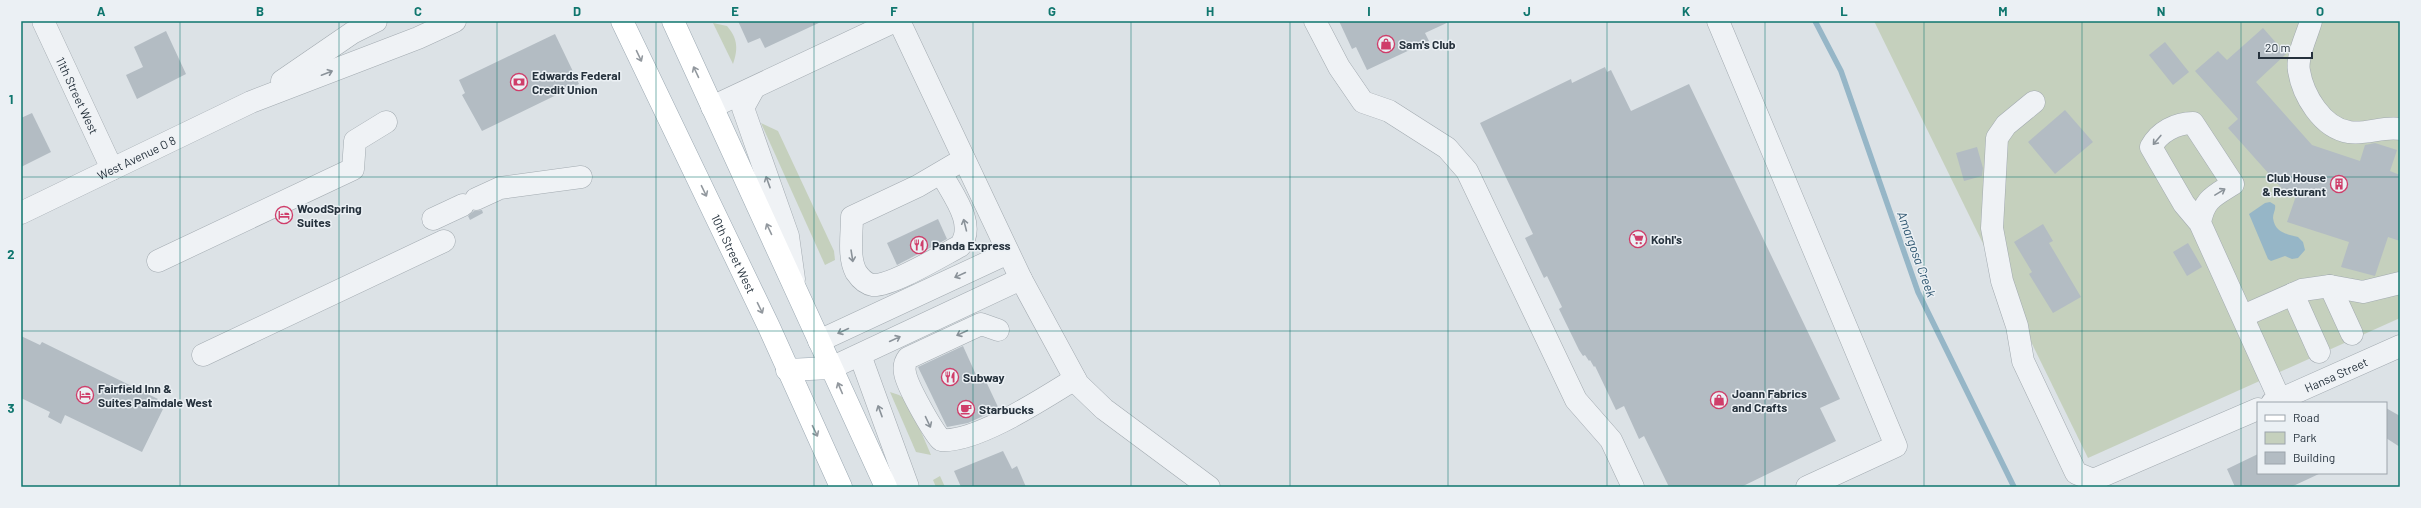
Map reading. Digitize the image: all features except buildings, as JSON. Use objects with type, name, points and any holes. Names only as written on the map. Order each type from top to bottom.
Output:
[{"type":"main road","name":"10th Street West","points":[[622,21],[841,487]]},
{"type":"main road","points":[[673,21],[796,287],[831,368],[886,487]]},
{"type":"main road","points":[[787,370],[820,341]]},
{"type":"main road","points":[[787,370],[831,368]]},
{"type":"street","name":"11th Street West","points":[[43,21],[112,169]]},
{"type":"street","name":"West Avenue O 8","points":[[251,102],[352,33],[376,21]]},
{"type":"street","name":"West Avenue O 8","points":[[21,213],[251,102],[418,38],[455,21]]},
{"type":"street","points":[[712,107],[895,21]]},
{"type":"street","points":[[899,21],[1008,253],[1075,379],[1104,410],[1209,487]]},
{"type":"street","points":[[1316,21],[1336,61],[1363,102],[1389,111],[1447,148],[1467,171],[1576,400],[1611,440],[1633,487]]},
{"type":"street","points":[[1718,21],[1896,446],[1807,487]]},
{"type":"street","points":[[2311,21],[2300,60],[2299,71],[2316,111],[2326,121],[2346,132],[2365,134],[2400,129]]},
{"type":"street","points":[[754,88],[742,108],[788,236],[796,287]]},
{"type":"street","points":[[2034,102],[2006,125],[1997,138],[1992,228],[2002,280],[2017,326],[2022,361],[2076,473],[2093,480],[2257,409]]},
{"type":"street","points":[[158,261],[353,169],[355,141],[386,122]]},
{"type":"street","points":[[941,173],[967,227],[966,238],[960,246],[906,274],[880,284],[872,285],[863,281],[856,271],[851,255],[852,217],[941,173],[964,159]]},
{"type":"street","points":[[433,219],[500,188],[581,177]]},
{"type":"street","points":[[2200,223],[2243,316],[2276,401]]},
{"type":"street","points":[[204,355],[444,241]]},
{"type":"street","points":[[820,341],[1008,253]]},
{"type":"street","points":[[831,368],[1021,279]]},
{"type":"street","points":[[2243,316],[2302,290],[2330,286],[2363,292],[2400,283]]},
{"type":"street","points":[[2330,286],[2352,334]]},
{"type":"street","points":[[2293,294],[2319,352]]},
{"type":"street","points":[[998,330],[981,324],[908,358],[906,362],[905,374],[932,430],[941,440],[965,438],[1036,403],[1075,379]]},
{"type":"street","name":"Hansa Street","points":[[2276,401],[2400,346]]},
{"type":"street","points":[[860,355],[908,487]]},
{"type":"green space","points":[[1874,21],[2400,21],[2400,318],[2088,458]]},
{"type":"green space","points":[[713,23],[727,26],[733,35],[736,44],[736,54],[733,64]]},
{"type":"green space","points":[[761,123],[778,131],[834,251],[835,260],[825,265]]},
{"type":"green space","points":[[890,392],[899,395],[908,401],[931,455],[916,452]]},
{"type":"green space","points":[[940,476],[945,487],[936,487],[933,480]]},
{"type":"water","points":[[2270,202],[2275,205],[2273,218],[2276,227],[2282,232],[2298,237],[2303,242],[2305,250],[2298,258],[2292,259],[2285,256],[2271,261],[2268,259],[2249,214],[2265,203]]},
{"type":"waterway","name":"Amargosa Creek","points":[[1815,21],[1841,71],[1918,292],[2014,487]]},
{"type":"place","name":"Sam's Club","points":[[1386,44]]},
{"type":"place","name":"Edwards Federal Credit Union","points":[[519,82]]},
{"type":"place","name":"Club House & Resturant","points":[[2339,184]]},
{"type":"place","name":"WoodSpring Suites","points":[[284,215]]},
{"type":"place","name":"Kohl's","points":[[1638,239]]},
{"type":"place","name":"Panda Express","points":[[919,245]]},
{"type":"place","name":"Subway","points":[[950,377]]},
{"type":"place","name":"Fairfield Inn & Suites Palmdale West","points":[[85,395]]},
{"type":"place","name":"Joann Fabrics and Crafts","points":[[1719,400]]},
{"type":"place","name":"Starbucks","points":[[966,409]]}]
